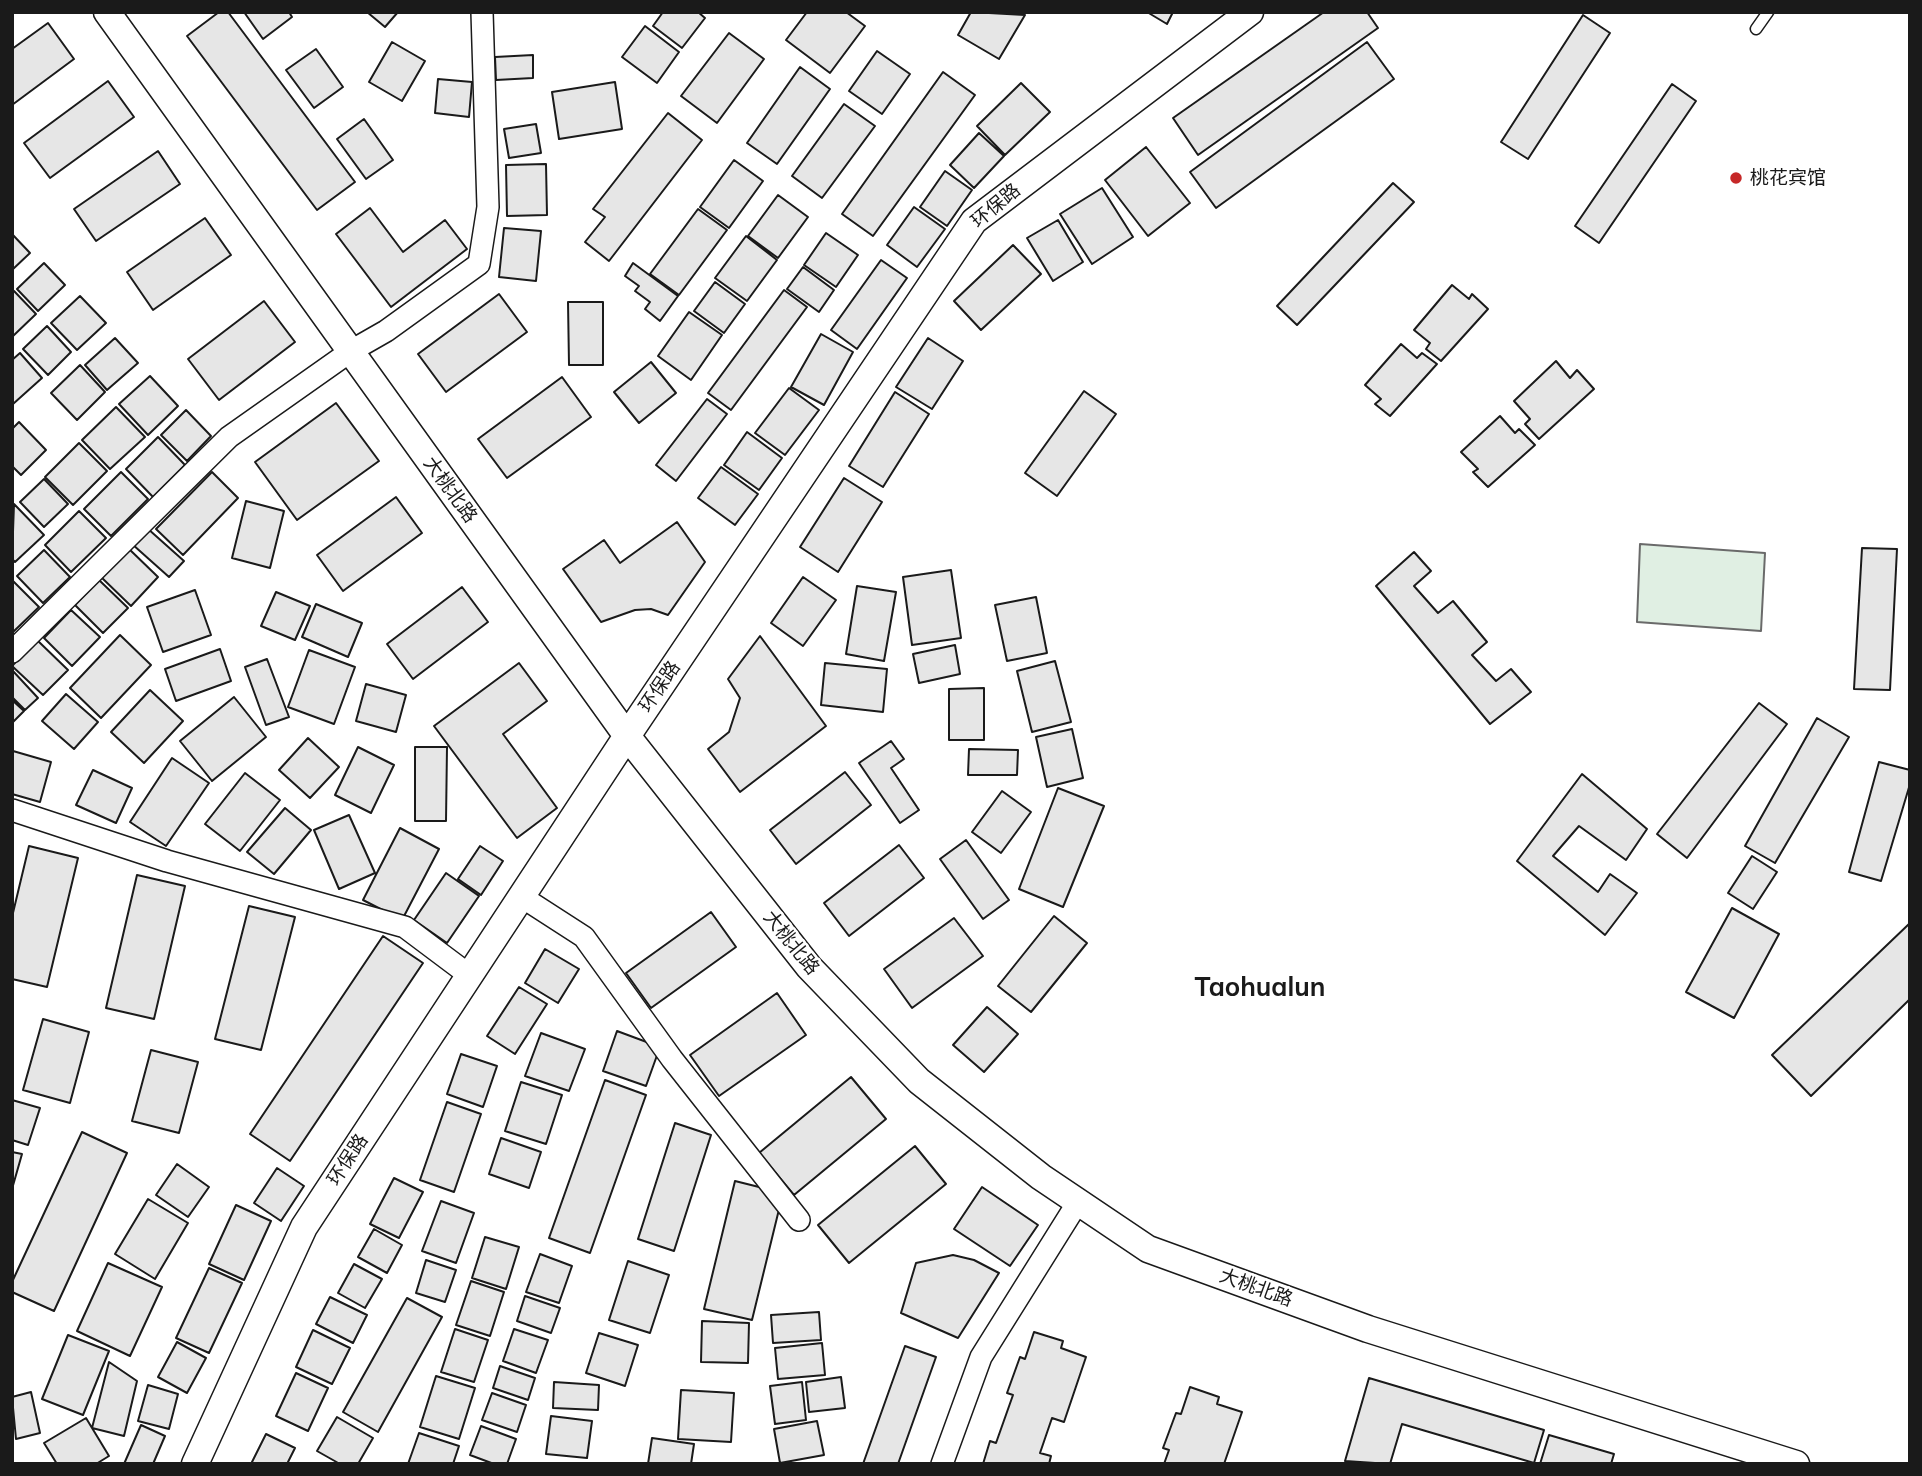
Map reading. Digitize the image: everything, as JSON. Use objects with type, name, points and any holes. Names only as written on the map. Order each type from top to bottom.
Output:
[{"type":"street","name":"大桃北路","points":[[107,12],[627,736],[818,977],[919,1081],[1078,1202],[1149,1249],[1368,1329],[1766,1459],[1796,1464]]},
{"type":"street","points":[[12,652],[229,437],[351,351],[386,331],[479,264],[488,207],[482,12]]},
{"type":"street","name":"环保路","points":[[195,1464],[304,1227],[627,736],[974,221],[1250,12]]},
{"type":"street","points":[[12,810],[167,861],[405,926],[469,975]]},
{"type":"street","points":[[522,897],[584,937],[672,1059],[799,1220]]},
{"type":"street","points":[[942,1464],[981,1356],[1078,1202]]},
{"type":"lane","points":[[1756,29],[1768,12]]},
{"type":"green space","points":[[1640,544],[1765,553],[1761,631],[1637,622]]},
{"type":"building","points":[[219,12],[228,12],[355,182],[317,210],[187,36]]},
{"type":"building","points":[[244,12],[289,12],[292,17],[263,39]]},
{"type":"building","points":[[367,12],[398,12],[385,27]]},
{"type":"building","points":[[663,12],[698,12],[705,18],[682,48],[653,26]]},
{"type":"building","points":[[807,12],[846,12],[865,26],[830,73],[786,40]]},
{"type":"building","points":[[971,12],[1025,15],[999,59],[958,35]]},
{"type":"building","points":[[1147,12],[1173,12],[1167,24]]},
{"type":"building","points":[[1324,12],[1367,12],[1378,28],[1198,155],[1173,118]]},
{"type":"building","points":[[1583,15],[1610,33],[1528,159],[1501,142]]},
{"type":"building","points":[[48,23],[74,59],[12,105],[12,49]]},
{"type":"building","points":[[645,26],[679,52],[657,83],[622,57]]},
{"type":"building","points":[[729,33],[764,59],[717,123],[681,96]]},
{"type":"building","points":[[392,42],[425,61],[402,101],[369,82]]},
{"type":"building","points":[[1367,42],[1394,79],[1216,208],[1190,172]]},
{"type":"building","points":[[316,49],[343,87],[314,108],[286,70]]},
{"type":"building","points":[[877,51],[910,74],[882,114],[849,91]]},
{"type":"building","points":[[533,55],[533,78],[496,80],[495,57]]},
{"type":"building","points":[[800,67],[830,89],[777,164],[747,143]]},
{"type":"building","points":[[943,72],[975,95],[873,236],[842,214]]},
{"type":"building","points":[[438,79],[472,82],[469,117],[435,113]]},
{"type":"building","points":[[108,81],[134,117],[50,178],[24,143]]},
{"type":"building","points":[[615,82],[622,129],[559,139],[552,92]]},
{"type":"building","points":[[1021,83],[1050,112],[1005,155],[977,126]]},
{"type":"building","points":[[1672,84],[1696,101],[1599,243],[1575,226]]},
{"type":"building","points":[[844,104],[875,126],[822,198],[792,176]]},
{"type":"building","points":[[668,113],[702,140],[609,261],[585,242],[605,217],[593,209]]},
{"type":"building","points":[[364,119],[393,160],[366,179],[337,139]]},
{"type":"building","points":[[536,124],[541,153],[509,158],[504,129]]},
{"type":"building","points":[[979,133],[1004,156],[974,188],[950,165]]},
{"type":"building","points":[[1146,147],[1190,203],[1148,236],[1105,180]]},
{"type":"building","points":[[158,151],[180,184],[96,241],[74,209]]},
{"type":"building","points":[[734,160],[763,181],[729,228],[700,207]]},
{"type":"building","points":[[546,164],[547,215],[507,216],[506,165]]},
{"type":"building","points":[[945,171],[972,190],[947,226],[920,207]]},
{"type":"building","points":[[1393,183],[1414,202],[1297,325],[1277,306]]},
{"type":"building","points":[[1102,188],[1133,237],[1092,264],[1060,214]]},
{"type":"building","points":[[778,195],[808,217],[778,258],[748,236]]},
{"type":"building","points":[[914,207],[945,229],[917,267],[887,245]]},
{"type":"building","points":[[370,208],[403,252],[445,220],[467,249],[391,307],[336,234]]},
{"type":"building","points":[[698,209],[727,230],[679,295],[650,274]]},
{"type":"building","points":[[205,218],[231,255],[153,310],[127,272]]},
{"type":"building","points":[[1058,220],[1083,262],[1053,281],[1027,238]]},
{"type":"building","points":[[504,228],[541,231],[536,281],[499,277]]},
{"type":"building","points":[[826,233],[858,255],[836,287],[804,265]]},
{"type":"building","points":[[12,234],[30,253],[12,270]]},
{"type":"building","points":[[746,236],[777,260],[747,301],[715,278]]},
{"type":"building","points":[[1013,245],[1041,274],[981,330],[954,301]]},
{"type":"building","points":[[881,260],[907,278],[857,349],[831,330]]},
{"type":"building","points":[[44,263],[65,285],[38,311],[17,289]]},
{"type":"building","points":[[633,263],[678,296],[660,321],[645,309],[650,302],[635,291],[639,286],[625,276]]},
{"type":"building","points":[[803,267],[834,290],[819,312],[787,289]]},
{"type":"building","points":[[715,282],[745,304],[724,333],[694,311]]},
{"type":"building","points":[[1452,285],[1469,299],[1472,294],[1488,309],[1441,361],[1426,349],[1430,343],[1414,330]]},
{"type":"building","points":[[784,290],[807,307],[731,410],[708,393]]},
{"type":"building","points":[[14,291],[36,314],[12,337],[12,293]]},
{"type":"building","points":[[499,294],[527,332],[446,392],[418,354]]},
{"type":"building","points":[[80,296],[106,323],[77,350],[51,323]]},
{"type":"building","points":[[264,301],[295,342],[219,400],[188,359]]},
{"type":"building","points":[[568,302],[603,302],[603,365],[569,365]]},
{"type":"building","points":[[689,312],[722,335],[691,380],[658,356]]},
{"type":"building","points":[[47,326],[71,352],[48,375],[23,349]]},
{"type":"building","points":[[821,334],[853,352],[824,405],[791,387]]},
{"type":"building","points":[[115,338],[138,363],[107,390],[85,365]]},
{"type":"building","points":[[928,338],[963,361],[932,409],[896,387]]},
{"type":"building","points":[[1401,344],[1417,358],[1422,353],[1437,364],[1390,416],[1375,404],[1381,399],[1365,385]]},
{"type":"building","points":[[20,353],[42,378],[13,404],[12,360]]},
{"type":"building","points":[[1556,361],[1570,378],[1577,370],[1594,389],[1539,439],[1525,424],[1530,419],[1514,401]]},
{"type":"building","points":[[651,362],[676,393],[639,423],[614,392]]},
{"type":"building","points":[[80,365],[105,392],[77,420],[51,393]]},
{"type":"building","points":[[150,376],[178,406],[148,435],[119,404]]},
{"type":"building","points":[[562,377],[591,417],[507,478],[478,439]]},
{"type":"building","points":[[789,388],[819,410],[785,455],[755,433]]},
{"type":"building","points":[[1084,391],[1116,414],[1057,496],[1025,473]]},
{"type":"building","points":[[895,392],[929,414],[883,487],[849,466]]},
{"type":"building","points":[[707,399],[727,414],[676,481],[656,465]]},
{"type":"building","points":[[336,403],[379,461],[297,520],[255,462]]},
{"type":"building","points":[[116,407],[145,437],[110,469],[82,440]]},
{"type":"building","points":[[186,410],[211,436],[187,461],[161,435]]},
{"type":"building","points":[[1500,416],[1515,433],[1519,429],[1535,445],[1488,487],[1473,472],[1478,469],[1461,452]]},
{"type":"building","points":[[19,422],[46,450],[21,475],[12,466],[12,429]]},
{"type":"building","points":[[747,432],[782,458],[759,490],[724,465]]},
{"type":"building","points":[[158,437],[185,465],[153,497],[126,469]]},
{"type":"building","points":[[79,443],[107,471],[73,505],[45,477]]},
{"type":"building","points":[[721,467],[758,494],[735,525],[698,498]]},
{"type":"building","points":[[121,472],[148,499],[111,536],[84,509]]},
{"type":"building","points":[[212,472],[238,498],[183,555],[156,529]]},
{"type":"building","points":[[844,478],[882,502],[838,572],[800,547]]},
{"type":"building","points":[[44,479],[68,504],[44,527],[20,502]]},
{"type":"building","points":[[396,497],[422,533],[343,591],[317,555]]},
{"type":"building","points":[[246,501],[284,511],[270,568],[232,558]]},
{"type":"building","points":[[14,504],[44,535],[15,562],[12,559]]},
{"type":"building","points":[[79,511],[106,538],[71,572],[45,545]]},
{"type":"building","points":[[677,522],[705,562],[668,615],[651,609],[635,610],[601,622],[563,569],[604,540],[620,563]]},
{"type":"building","points":[[147,528],[184,561],[169,577],[132,544]]},
{"type":"building","points":[[127,547],[158,577],[131,606],[100,576]]},
{"type":"building","points":[[1862,548],[1897,549],[1890,690],[1854,689]]},
{"type":"building","points":[[44,550],[70,577],[43,603],[17,576]]},
{"type":"building","points":[[1414,552],[1431,571],[1414,586],[1438,613],[1453,601],[1487,642],[1472,655],[1496,681],[1511,669],[1531,692],[1490,724],[1376,586]]},
{"type":"building","points":[[951,570],[961,638],[912,645],[903,577]]},
{"type":"building","points":[[803,577],[836,600],[803,646],[771,623]]},
{"type":"building","points":[[12,580],[39,607],[12,633]]},
{"type":"building","points":[[99,580],[128,608],[103,633],[75,605]]},
{"type":"building","points":[[857,586],[896,592],[884,661],[846,654]]},
{"type":"building","points":[[462,587],[488,622],[413,679],[387,644]]},
{"type":"building","points":[[195,590],[211,635],[163,652],[147,607]]},
{"type":"building","points":[[276,592],[310,606],[295,640],[261,626]]},
{"type":"building","points":[[1036,597],[1047,653],[1007,661],[995,605]]},
{"type":"building","points":[[316,604],[362,623],[348,657],[302,637]]},
{"type":"building","points":[[71,610],[100,637],[72,666],[44,638]]},
{"type":"building","points":[[120,635],[151,665],[101,718],[70,688]]},
{"type":"building","points":[[760,636],[826,726],[740,792],[708,749],[729,732],[740,698],[728,679]]},
{"type":"building","points":[[37,640],[68,670],[43,695],[12,666]]},
{"type":"building","points":[[955,645],[960,674],[919,683],[913,654]]},
{"type":"building","points":[[220,649],[231,681],[176,701],[165,669]]},
{"type":"building","points":[[309,650],[355,667],[334,724],[288,707]]},
{"type":"building","points":[[267,659],[289,717],[266,725],[245,667]]},
{"type":"building","points":[[1055,661],[1071,722],[1032,732],[1017,671]]},
{"type":"building","points":[[519,663],[547,701],[503,734],[557,808],[517,838],[434,726]]},
{"type":"building","points":[[825,663],[887,669],[883,712],[821,705]]},
{"type":"building","points":[[12,670],[38,698],[25,710],[12,697]]},
{"type":"building","points":[[366,684],[406,695],[396,732],[356,721]]},
{"type":"building","points":[[984,688],[984,740],[949,740],[949,689]]},
{"type":"building","points":[[150,690],[183,721],[144,763],[111,732]]},
{"type":"building","points":[[66,694],[98,722],[74,749],[42,721]]},
{"type":"building","points":[[234,697],[266,737],[212,781],[180,741]]},
{"type":"building","points":[[12,700],[24,711],[12,723]]},
{"type":"building","points":[[1759,703],[1787,724],[1687,858],[1657,834]]},
{"type":"building","points":[[1817,718],[1849,737],[1775,863],[1745,846]]},
{"type":"building","points":[[1072,729],[1083,778],[1047,787],[1036,737]]},
{"type":"building","points":[[308,738],[339,767],[310,798],[279,770]]},
{"type":"building","points":[[891,741],[904,759],[891,768],[919,810],[900,823],[859,763]]},
{"type":"building","points":[[358,747],[394,765],[371,813],[335,795]]},
{"type":"building","points":[[415,747],[447,747],[446,821],[415,821]]},
{"type":"building","points":[[969,749],[1018,750],[1017,775],[968,775]]},
{"type":"building","points":[[13,751],[51,762],[40,802],[12,794]]},
{"type":"building","points":[[172,758],[209,783],[166,846],[130,822]]},
{"type":"building","points":[[1879,762],[1910,770],[1910,784],[1881,881],[1849,872]]},
{"type":"building","points":[[93,770],[132,788],[116,823],[76,805]]},
{"type":"building","points":[[845,772],[871,805],[796,864],[770,830]]},
{"type":"building","points":[[245,773],[280,800],[240,851],[205,824]]},
{"type":"building","points":[[1582,774],[1647,829],[1626,860],[1579,826],[1553,856],[1598,892],[1610,874],[1637,893],[1605,935],[1517,861]]},
{"type":"building","points":[[1058,788],[1104,806],[1063,907],[1019,889]]},
{"type":"building","points":[[1002,791],[1031,812],[1001,853],[972,832]]},
{"type":"building","points":[[285,808],[311,830],[274,874],[247,852]]},
{"type":"building","points":[[349,815],[375,873],[339,889],[314,830]]},
{"type":"building","points":[[400,828],[439,849],[402,920],[363,900]]},
{"type":"building","points":[[966,840],[1009,900],[983,919],[940,859]]},
{"type":"building","points":[[899,845],[924,878],[849,936],[824,903]]},
{"type":"building","points":[[29,846],[78,858],[47,987],[12,979],[12,917]]},
{"type":"building","points":[[480,846],[503,861],[481,895],[458,879]]},
{"type":"building","points":[[1752,856],[1777,872],[1753,909],[1728,893]]},
{"type":"building","points":[[446,873],[479,896],[447,943],[414,920]]},
{"type":"building","points":[[137,875],[185,886],[154,1019],[106,1008]]},
{"type":"building","points":[[249,906],[295,917],[261,1050],[215,1039]]},
{"type":"building","points":[[1732,908],[1779,934],[1734,1018],[1686,992]]},
{"type":"building","points":[[711,912],[736,947],[651,1008],[626,973]]},
{"type":"building","points":[[1054,916],[1087,943],[1031,1012],[998,986]]},
{"type":"building","points":[[954,918],[983,956],[912,1008],[884,969]]},
{"type":"building","points":[[1910,923],[1910,999],[1811,1096],[1772,1055]]},
{"type":"building","points":[[383,936],[423,963],[290,1161],[250,1134]]},
{"type":"building","points":[[545,949],[579,969],[558,1003],[525,983]]},
{"type":"building","points":[[519,987],[547,1004],[515,1054],[487,1036]]},
{"type":"building","points":[[777,993],[806,1035],[719,1096],[690,1055]]},
{"type":"building","points":[[987,1007],[1018,1034],[984,1072],[953,1045]]},
{"type":"building","points":[[43,1019],[89,1032],[70,1103],[23,1090]]},
{"type":"building","points":[[617,1031],[660,1047],[646,1086],[603,1071]]},
{"type":"building","points":[[541,1033],[585,1049],[569,1091],[525,1076]]},
{"type":"building","points":[[151,1050],[198,1062],[179,1133],[132,1121]]},
{"type":"building","points":[[461,1054],[497,1066],[483,1107],[447,1094]]},
{"type":"building","points":[[851,1077],[886,1119],[794,1195],[759,1153]]},
{"type":"building","points":[[605,1080],[646,1095],[590,1253],[549,1238]]},
{"type":"building","points":[[521,1082],[562,1095],[546,1144],[505,1131]]},
{"type":"building","points":[[12,1100],[40,1108],[28,1145],[12,1140]]},
{"type":"building","points":[[447,1102],[481,1114],[454,1192],[420,1180]]},
{"type":"building","points":[[675,1123],[711,1135],[674,1251],[638,1239]]},
{"type":"building","points":[[82,1132],[127,1153],[54,1311],[12,1292],[12,1282]]},
{"type":"building","points":[[501,1138],[541,1152],[529,1188],[489,1174]]},
{"type":"building","points":[[915,1146],[946,1184],[849,1263],[818,1225]]},
{"type":"building","points":[[12,1152],[22,1154],[12,1189]]},
{"type":"building","points":[[177,1164],[209,1187],[188,1217],[156,1195]]},
{"type":"building","points":[[277,1168],[304,1186],[281,1221],[254,1203]]},
{"type":"building","points":[[394,1178],[423,1192],[399,1238],[370,1224]]},
{"type":"building","points":[[735,1181],[783,1193],[752,1320],[704,1309]]},
{"type":"building","points":[[982,1187],[1038,1225],[1010,1266],[954,1229]]},
{"type":"building","points":[[148,1199],[188,1223],[155,1279],[115,1254]]},
{"type":"building","points":[[441,1201],[474,1213],[456,1263],[422,1251]]},
{"type":"building","points":[[236,1205],[271,1221],[244,1280],[209,1264]]},
{"type":"building","points":[[374,1229],[402,1245],[387,1273],[358,1257]]},
{"type":"building","points":[[485,1237],[519,1247],[506,1289],[472,1278]]},
{"type":"building","points":[[540,1254],[572,1266],[559,1303],[526,1292]]},
{"type":"building","points":[[953,1255],[974,1260],[999,1273],[958,1338],[901,1313],[916,1263]]},
{"type":"building","points":[[426,1260],[456,1270],[445,1302],[416,1293]]},
{"type":"building","points":[[628,1261],[669,1275],[650,1333],[609,1320]]},
{"type":"building","points":[[108,1263],[162,1287],[130,1356],[77,1331]]},
{"type":"building","points":[[354,1264],[382,1279],[365,1308],[338,1293]]},
{"type":"building","points":[[209,1268],[242,1283],[209,1353],[176,1338]]},
{"type":"building","points":[[471,1281],[504,1292],[490,1336],[456,1325]]},
{"type":"building","points":[[525,1296],[560,1308],[551,1333],[517,1321]]},
{"type":"building","points":[[330,1297],[367,1315],[353,1343],[316,1324]]},
{"type":"building","points":[[407,1298],[442,1317],[378,1432],[343,1412]]},
{"type":"building","points":[[819,1312],[821,1340],[773,1343],[771,1315]]},
{"type":"building","points":[[702,1321],[749,1323],[748,1363],[701,1362]]},
{"type":"building","points":[[455,1329],[488,1340],[474,1382],[441,1372]]},
{"type":"building","points":[[514,1329],[548,1340],[536,1373],[503,1361]]},
{"type":"building","points":[[313,1330],[350,1348],[332,1384],[296,1367]]},
{"type":"building","points":[[1034,1332],[1063,1341],[1061,1348],[1086,1357],[1064,1422],[1052,1418],[1040,1453],[1051,1456],[1049,1464],[983,1464],[990,1441],[996,1443],[1013,1395],[1007,1393],[1020,1357],[1025,1359]]},
{"type":"building","points":[[599,1333],[638,1345],[625,1386],[586,1373]]},
{"type":"building","points":[[68,1335],[109,1351],[83,1415],[42,1399]]},
{"type":"building","points":[[177,1342],[206,1358],[187,1393],[158,1377]]},
{"type":"building","points":[[822,1343],[825,1375],[778,1379],[775,1348]]},
{"type":"building","points":[[905,1346],[936,1357],[898,1464],[863,1464]]},
{"type":"building","points":[[109,1362],[137,1381],[124,1436],[92,1428]]},
{"type":"building","points":[[500,1366],[535,1378],[528,1400],[493,1388]]},
{"type":"building","points":[[296,1373],[328,1388],[308,1431],[276,1416]]},
{"type":"building","points":[[436,1376],[475,1388],[459,1439],[420,1427]]},
{"type":"building","points":[[841,1377],[845,1408],[809,1412],[806,1382]]},
{"type":"building","points":[[1369,1378],[1544,1430],[1534,1463],[1402,1424],[1390,1464],[1345,1461]]},
{"type":"building","points":[[554,1382],[599,1385],[598,1410],[553,1408]]},
{"type":"building","points":[[802,1382],[806,1420],[775,1424],[770,1386]]},
{"type":"building","points":[[148,1385],[178,1394],[169,1429],[138,1421]]},
{"type":"building","points":[[1190,1387],[1219,1397],[1217,1404],[1242,1412],[1224,1464],[1164,1464],[1169,1450],[1163,1448],[1176,1413],[1181,1414]]},
{"type":"building","points":[[681,1390],[734,1393],[731,1442],[678,1439]]},
{"type":"building","points":[[31,1392],[40,1433],[16,1439],[12,1397]]},
{"type":"building","points":[[492,1393],[526,1405],[517,1432],[482,1420]]},
{"type":"building","points":[[551,1416],[592,1421],[587,1458],[546,1454]]},
{"type":"building","points":[[337,1417],[373,1438],[358,1464],[340,1464],[317,1451]]},
{"type":"building","points":[[86,1418],[109,1456],[96,1464],[57,1464],[44,1443]]},
{"type":"building","points":[[817,1421],[824,1455],[780,1463],[774,1429]]},
{"type":"building","points":[[141,1425],[165,1436],[153,1464],[124,1464]]},
{"type":"building","points":[[481,1426],[516,1439],[507,1464],[494,1464],[470,1455]]},
{"type":"building","points":[[419,1433],[459,1446],[453,1464],[408,1464]]},
{"type":"building","points":[[266,1434],[295,1448],[287,1464],[251,1464]]},
{"type":"building","points":[[1549,1435],[1614,1454],[1611,1464],[1540,1464]]},
{"type":"building","points":[[652,1438],[694,1444],[691,1464],[648,1464]]},
{"type":"place","name":"桃花宾馆","points":[[1736,178]]},
{"type":"district","name":"Taohualun","points":[[1260,988]]}]
